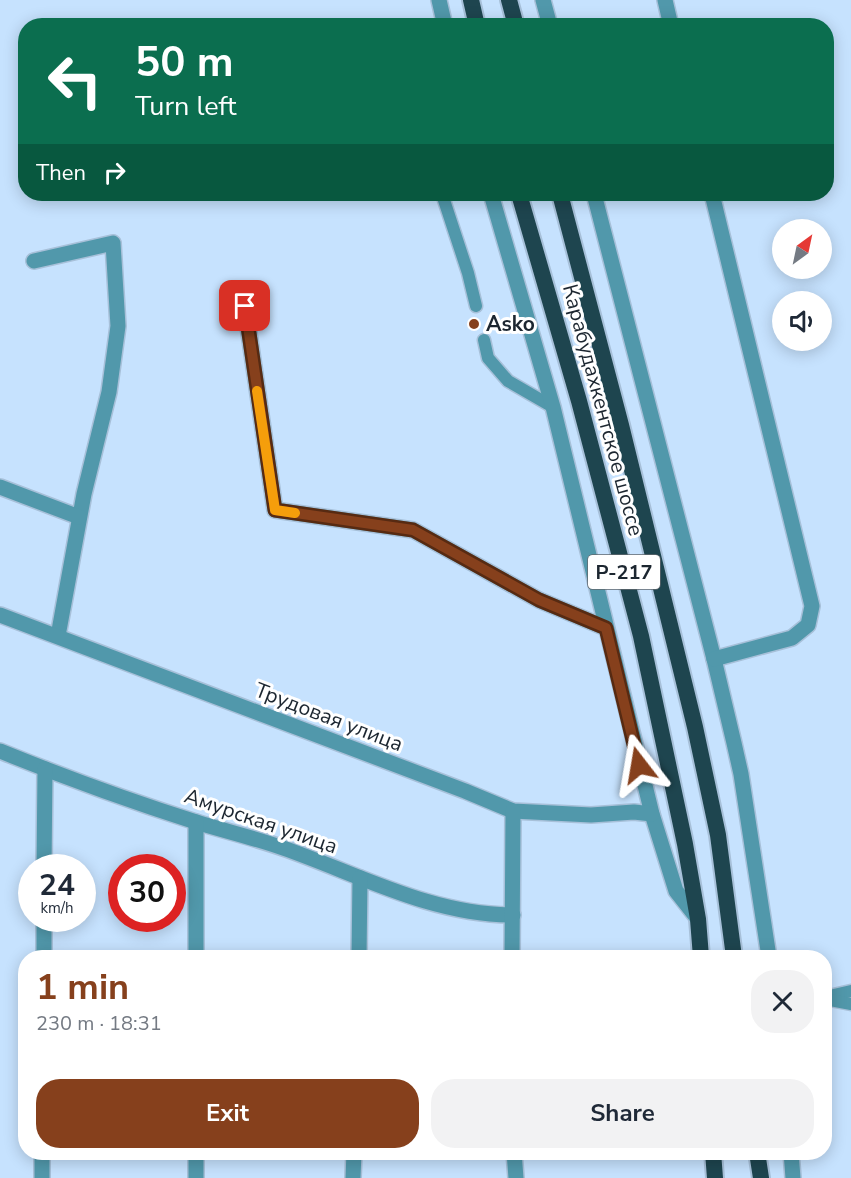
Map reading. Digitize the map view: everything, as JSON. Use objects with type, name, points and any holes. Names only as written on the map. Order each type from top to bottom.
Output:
[{"type":"highway","points":[[471,0],[475,18]]},
{"type":"highway","points":[[509,0],[514,18]]},
{"type":"highway","name":"Карабудахкентское шоссе","points":[[521,201],[579,401],[641,636],[685,844],[698,919],[700,950]]},
{"type":"highway","name":"Карабудахкентское шоссе","points":[[562,201],[621,425],[696,727],[718,835],[733,950]]},
{"type":"highway","points":[[714,1160],[715,1178]]},
{"type":"highway","points":[[759,1160],[760,1178]]},
{"type":"street","points":[[439,0],[444,18]]},
{"type":"street","points":[[543,0],[548,18]]},
{"type":"street","points":[[665,0],[669,18]]},
{"type":"street","points":[[492,201],[553,406],[652,814],[676,891],[698,919]]},
{"type":"street","points":[[596,201],[714,659],[741,774],[768,950]]},
{"type":"street","points":[[714,201],[812,606],[808,625],[792,638],[714,659]]},
{"type":"street","points":[[34,261],[112,243],[118,326],[110,392],[79,517],[58,636]]},
{"type":"street","points":[[245,306],[275,510],[413,530],[539,600],[606,628]]},
{"type":"street","points":[[0,487],[79,517]]},
{"type":"street","name":"Трудовая улица","points":[[0,615],[513,811],[591,815],[634,812],[652,814]]},
{"type":"street","name":"Амурская улица","points":[[0,751],[196,822],[283,848],[417,898],[462,911],[513,915]]},
{"type":"street","points":[[44,854],[45,769]]},
{"type":"street","points":[[512,950],[513,811]]},
{"type":"street","points":[[196,822],[196,950]]},
{"type":"street","points":[[358,950],[360,878]]},
{"type":"street","points":[[44,932],[44,950]]},
{"type":"street","points":[[42,1160],[42,1178]]},
{"type":"street","points":[[196,1160],[196,1178]]},
{"type":"street","points":[[353,1178],[354,1160]]},
{"type":"street","points":[[515,1160],[516,1178]]},
{"type":"street","points":[[792,1160],[793,1178]]},
{"type":"lane","points":[[444,201],[468,273],[476,306]]},
{"type":"lane","points":[[484,340],[488,358],[508,381],[553,406]]},
{"type":"lane","points":[[832,996],[851,991]]},
{"type":"lane","points":[[832,1000],[851,1004]]},
{"type":"slow traffic","points":[[257,391],[275,510],[295,513]]},
{"type":"place","name":"Asko","points":[[474,324]]},
{"type":"route","points":[[245,306],[275,510],[413,530],[539,600],[606,628],[639,765]]}]
